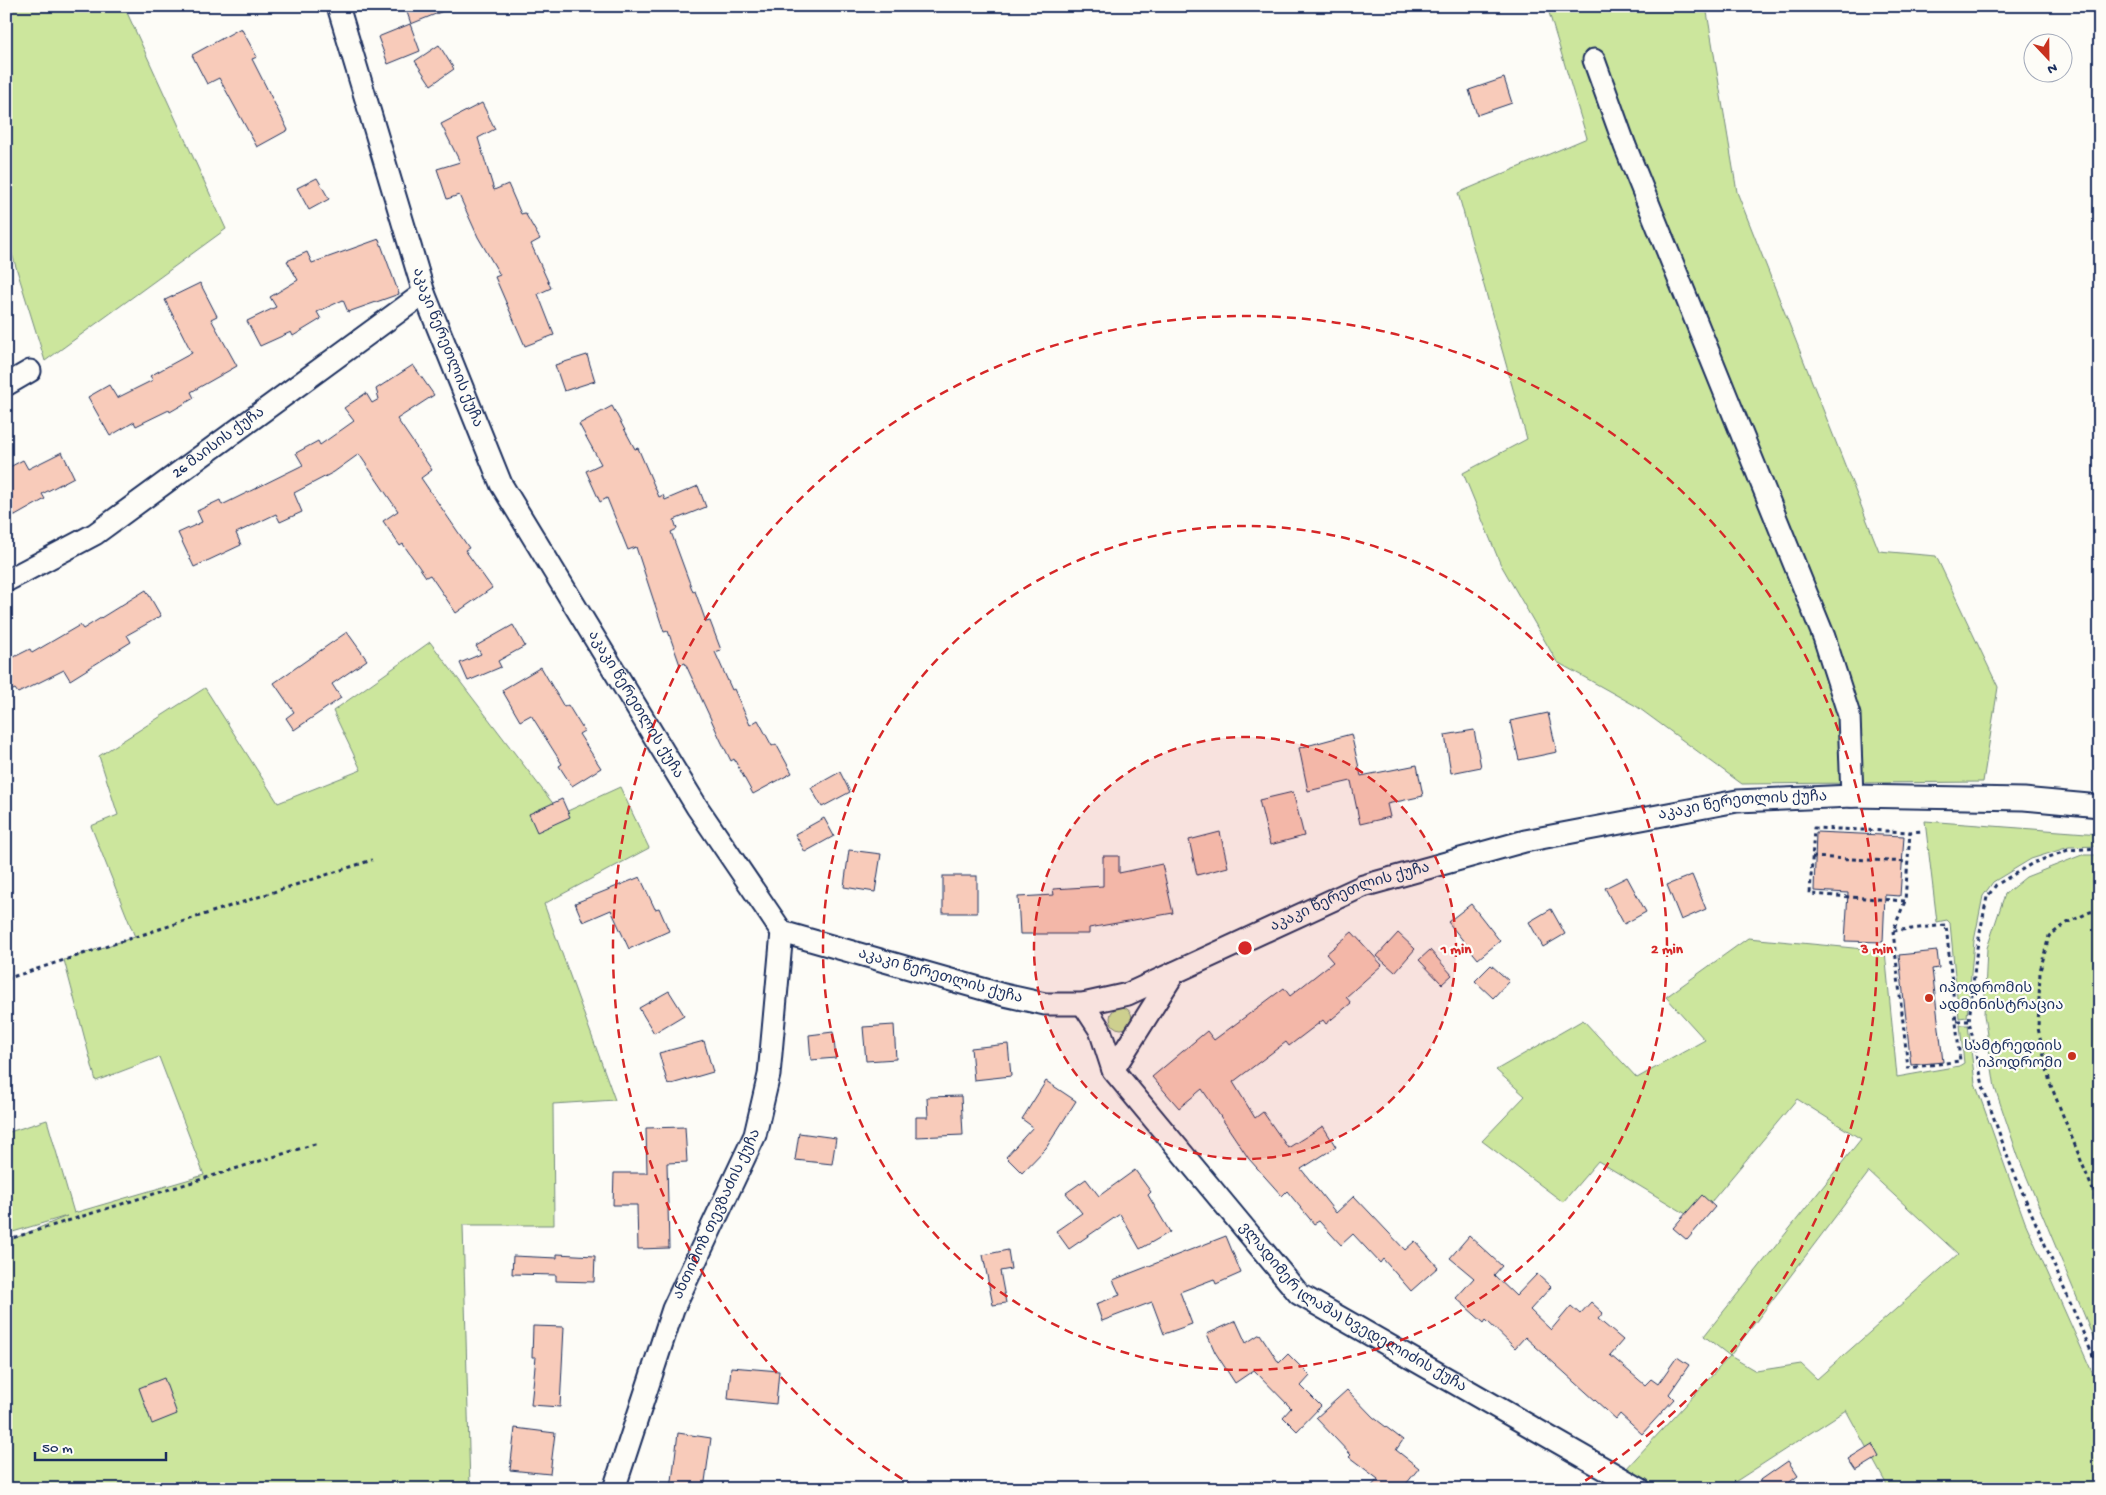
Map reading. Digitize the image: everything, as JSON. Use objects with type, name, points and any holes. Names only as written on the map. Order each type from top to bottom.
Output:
[{"type":"street","name":"აკაკი წერეთლის ქუჩა","points":[[338,6],[424,293],[501,484],[697,806],[782,932],[1004,995],[1046,1004],[1083,1004],[1128,994],[1363,886],[1525,840],[1736,801],[1852,796],[2024,800],[2100,806]]},
{"type":"street","points":[[1594,60],[1625,146],[1824,637],[1849,715],[1852,796]]},
{"type":"street","name":"26 მაისის ქუჩა","points":[[6,581],[95,534],[424,293]]},
{"type":"street","points":[[6,385],[30,371]]},
{"type":"street","name":"ანთიმოზ თევზაძის ქუჩა","points":[[614,1489],[673,1310],[755,1135],[769,1075],[782,932]]},
{"type":"street","points":[[1113,1070],[1174,973]]},
{"type":"street","name":"ვლადიმერ (ლაშა) ხვედელიძის ქუჩა","points":[[1083,1004],[1100,1030],[1113,1070],[1299,1294],[1640,1489]]},
{"type":"path","points":[[1905,901],[1810,894],[1814,828],[1923,831]]},
{"type":"path","points":[[1893,931],[1946,925],[1960,1061],[1908,1068],[1893,931],[1905,901],[1910,832]]},
{"type":"path","points":[[2100,848],[2068,850],[2033,862],[1996,885],[1987,897],[1977,948],[1969,1021],[1984,1090],[2009,1161],[2100,1372]]},
{"type":"path","points":[[1812,857],[1908,862]]},
{"type":"path","points":[[6,979],[372,860]]},
{"type":"path","points":[[2100,911],[2090,912],[2067,923],[2049,936],[2040,970],[2038,1028],[2050,1083],[2100,1208]]},
{"type":"path","points":[[1957,1021],[1969,1021]]},
{"type":"path","points":[[6,1240],[318,1143]]},
{"type":"green space","points":[[6,6],[124,6],[226,229],[45,361],[8,241],[6,241]]},
{"type":"green space","points":[[1547,6],[1706,6],[1737,192],[1879,551],[1936,556],[1998,687],[1983,782],[1742,784],[1636,706],[1557,662],[1500,563],[1463,473],[1527,439],[1458,193],[1587,138]]},
{"type":"green space","points":[[430,642],[561,814],[620,787],[649,848],[544,904],[615,1100],[553,1104],[554,1225],[463,1225],[470,1487],[6,1489],[6,1242],[67,1216],[6,1234],[6,1133],[47,1120],[74,1213],[204,1175],[159,1057],[96,1081],[64,960],[135,937],[91,826],[118,815],[99,756],[205,688],[278,803],[361,770],[333,711]]},
{"type":"green space","points":[[1925,821],[2100,834],[2100,846],[2069,847],[2031,859],[1993,882],[1983,896],[1974,941],[1967,1017],[1959,1018],[1950,923],[1947,920],[1937,922]]},
{"type":"green space","points":[[2082,855],[2100,855],[2100,1353],[2018,1156],[1995,1088],[1984,1015],[1987,948],[2005,894],[2026,877]]},
{"type":"green space","points":[[1748,938],[1885,951],[1897,1077],[1959,1066],[1964,1063],[1960,1025],[1968,1025],[1975,1083],[2025,1222],[2100,1390],[2100,1489],[1889,1489],[1846,1410],[1724,1489],[1657,1489],[1625,1470],[1730,1356],[1704,1336],[1861,1139],[1797,1099],[1696,1220],[1598,1161],[1563,1202],[1482,1141],[1525,1096],[1496,1070],[1583,1020],[1637,1078],[1705,1040],[1666,997]],"holes":[[[1869,1172],[1958,1254],[1817,1379],[1801,1364],[1756,1371],[1730,1356]]]},
{"type":"green space","points":[[1121,1007],[1129,1010],[1132,1018],[1129,1026],[1121,1029],[1113,1026],[1110,1018],[1113,1010]]},
{"type":"building","points":[[405,6],[453,6],[453,7],[411,24]]},
{"type":"building","points":[[410,24],[420,51],[388,64],[378,37]]},
{"type":"building","points":[[241,28],[257,57],[252,59],[288,130],[257,147],[219,78],[207,84],[192,55]]},
{"type":"building","points":[[439,45],[454,69],[431,85],[415,61]]},
{"type":"building","points":[[1504,78],[1512,103],[1477,115],[1469,90]]},
{"type":"building","points":[[482,103],[495,129],[478,138],[494,190],[508,184],[521,214],[525,213],[540,239],[531,244],[551,288],[538,294],[554,335],[525,346],[495,277],[500,275],[478,237],[459,195],[447,199],[437,169],[460,162],[441,124]]},
{"type":"building","points":[[317,178],[329,199],[309,210],[297,188]]},
{"type":"building","points":[[379,239],[399,294],[348,312],[343,300],[317,312],[321,319],[293,336],[291,332],[260,346],[247,321],[276,307],[270,297],[298,280],[287,261],[307,252],[312,263]]},
{"type":"building","points":[[200,283],[217,316],[211,319],[237,366],[191,392],[194,398],[170,412],[169,410],[136,426],[134,422],[110,436],[88,397],[109,385],[117,398],[153,380],[150,376],[192,353],[165,300]]},
{"type":"building","points":[[587,355],[595,381],[564,391],[555,365]]},
{"type":"building","points":[[413,365],[434,395],[397,419],[432,470],[421,478],[469,548],[465,550],[492,588],[456,613],[430,575],[426,577],[403,544],[400,546],[383,521],[398,511],[359,454],[334,472],[294,493],[302,512],[280,522],[276,514],[236,533],[241,545],[194,567],[178,533],[202,522],[197,511],[220,500],[222,505],[303,465],[296,453],[318,441],[320,445],[354,421],[344,408],[366,393],[372,403],[379,399],[376,389]]},
{"type":"building","points":[[612,406],[635,449],[638,448],[659,497],[663,495],[665,500],[698,486],[706,507],[674,520],[677,529],[671,532],[706,622],[710,621],[721,650],[715,652],[732,690],[734,689],[750,725],[758,720],[772,746],[776,744],[792,773],[753,794],[734,759],[731,761],[685,663],[680,665],[668,631],[664,632],[636,547],[628,550],[607,498],[600,502],[586,471],[601,464],[579,424]]},
{"type":"building","points":[[62,452],[74,477],[42,494],[45,499],[15,516],[6,500],[6,469],[23,460],[28,469]]},
{"type":"building","points":[[146,590],[161,616],[127,635],[131,642],[70,680],[64,670],[18,693],[15,689],[6,693],[6,661],[30,649],[32,653],[80,625],[83,629]]},
{"type":"building","points":[[513,625],[525,646],[498,661],[501,667],[468,681],[460,663],[481,654],[476,646]]},
{"type":"building","points":[[347,632],[367,660],[332,684],[341,698],[294,730],[286,718],[294,712],[274,683]]},
{"type":"building","points":[[541,667],[564,707],[568,705],[584,731],[579,734],[601,768],[572,786],[559,766],[562,764],[531,715],[520,721],[502,690]]},
{"type":"building","points":[[1548,713],[1557,752],[1519,760],[1510,721]]},
{"type":"building","points":[[1474,730],[1481,767],[1451,773],[1445,735]]},
{"type":"building","points":[[1351,734],[1361,776],[1417,765],[1423,796],[1387,804],[1390,817],[1360,824],[1351,781],[1308,791],[1299,748]]},
{"type":"building","points":[[840,772],[850,792],[822,807],[811,788]]},
{"type":"building","points":[[1293,792],[1304,836],[1270,845],[1259,800]]},
{"type":"building","points":[[562,799],[570,817],[537,832],[529,814]]},
{"type":"building","points":[[824,818],[834,836],[805,852],[795,834]]},
{"type":"building","points":[[1220,832],[1228,867],[1197,875],[1189,840]]},
{"type":"building","points":[[1816,832],[1904,836],[1900,896],[1885,895],[1883,942],[1845,941],[1848,893],[1814,891]]},
{"type":"building","points":[[849,850],[881,854],[875,892],[844,887]]},
{"type":"building","points":[[1103,856],[1119,856],[1119,873],[1162,864],[1173,913],[1089,928],[1089,934],[1020,934],[1018,897],[1054,895],[1053,889],[1103,886]]},
{"type":"building","points":[[1692,875],[1706,909],[1681,920],[1667,885]]},
{"type":"building","points":[[943,876],[977,876],[977,913],[943,913]]},
{"type":"building","points":[[640,877],[655,909],[659,908],[669,931],[629,949],[611,910],[583,922],[575,903]]},
{"type":"building","points":[[1627,877],[1646,912],[1624,924],[1605,888]]},
{"type":"building","points":[[1471,904],[1500,941],[1478,959],[1448,922]]},
{"type":"building","points":[[1551,909],[1565,934],[1543,947],[1529,922]]},
{"type":"building","points":[[1352,932],[1382,965],[1346,997],[1351,1003],[1326,1024],[1323,1020],[1289,1046],[1286,1042],[1233,1082],[1255,1118],[1263,1112],[1288,1148],[1323,1126],[1336,1147],[1301,1169],[1336,1213],[1354,1196],[1405,1250],[1415,1241],[1438,1267],[1411,1291],[1383,1259],[1380,1263],[1353,1234],[1341,1245],[1319,1221],[1314,1224],[1287,1191],[1282,1196],[1249,1159],[1202,1089],[1179,1108],[1152,1077],[1207,1031],[1214,1040],[1284,988],[1290,996],[1333,962],[1326,954]]},
{"type":"building","points":[[1398,933],[1415,949],[1395,972],[1377,956]]},
{"type":"building","points":[[1430,950],[1452,975],[1442,984],[1419,960]]},
{"type":"building","points":[[1937,951],[1939,968],[1932,969],[1943,1062],[1911,1065],[1899,955]]},
{"type":"building","points":[[1491,965],[1509,981],[1493,998],[1475,981]]},
{"type":"building","points":[[669,991],[684,1015],[654,1033],[639,1008]]},
{"type":"building","points":[[894,1025],[896,1059],[866,1061],[863,1027]]},
{"type":"building","points":[[833,1032],[836,1058],[811,1060],[809,1035]]},
{"type":"building","points":[[704,1041],[713,1072],[668,1085],[659,1053]]},
{"type":"building","points":[[1008,1044],[1011,1076],[974,1080],[971,1048]]},
{"type":"building","points":[[1046,1081],[1076,1101],[1046,1148],[1022,1173],[1006,1157],[1033,1127],[1022,1119]]},
{"type":"building","points":[[961,1096],[963,1135],[916,1137],[916,1117],[928,1117],[927,1097]]},
{"type":"building","points":[[685,1127],[687,1162],[667,1163],[669,1248],[638,1249],[637,1205],[613,1205],[614,1173],[647,1173],[646,1128]]},
{"type":"building","points":[[799,1133],[836,1138],[832,1164],[795,1160]]},
{"type":"building","points":[[1135,1170],[1151,1192],[1148,1195],[1170,1232],[1140,1249],[1120,1214],[1069,1249],[1056,1231],[1082,1213],[1066,1193],[1086,1179],[1099,1196]]},
{"type":"building","points":[[1702,1195],[1715,1207],[1687,1240],[1673,1228]]},
{"type":"building","points":[[1226,1236],[1241,1273],[1216,1284],[1214,1279],[1180,1292],[1192,1324],[1164,1334],[1152,1302],[1102,1321],[1096,1304],[1120,1295],[1113,1280]]},
{"type":"building","points":[[1469,1236],[1502,1266],[1494,1275],[1516,1296],[1537,1274],[1551,1287],[1530,1310],[1551,1330],[1571,1306],[1580,1314],[1591,1302],[1603,1313],[1598,1319],[1623,1340],[1610,1355],[1645,1385],[1651,1379],[1658,1384],[1677,1357],[1689,1365],[1669,1394],[1674,1399],[1642,1434],[1620,1414],[1616,1419],[1525,1337],[1515,1348],[1486,1320],[1484,1323],[1456,1298],[1474,1278],[1450,1258]]},
{"type":"building","points":[[1008,1250],[1011,1269],[1000,1271],[1006,1303],[993,1305],[983,1255]]},
{"type":"building","points":[[557,1254],[595,1256],[594,1282],[556,1281],[556,1275],[512,1274],[513,1256],[557,1258]]},
{"type":"building","points":[[1236,1321],[1246,1343],[1260,1334],[1279,1363],[1288,1354],[1310,1376],[1301,1386],[1321,1406],[1297,1431],[1283,1417],[1291,1408],[1254,1370],[1235,1383],[1215,1352],[1207,1334]]},
{"type":"building","points":[[533,1326],[564,1327],[560,1407],[531,1405],[536,1357],[532,1357]]},
{"type":"building","points":[[731,1367],[779,1371],[776,1404],[728,1399]]},
{"type":"building","points":[[164,1378],[177,1414],[152,1424],[139,1388]]},
{"type":"building","points":[[1347,1390],[1373,1417],[1403,1440],[1396,1450],[1419,1468],[1402,1489],[1369,1489],[1378,1479],[1349,1457],[1351,1455],[1316,1418]]},
{"type":"building","points":[[515,1428],[555,1433],[550,1474],[510,1470]]},
{"type":"building","points":[[678,1433],[711,1438],[704,1489],[671,1489]]},
{"type":"building","points":[[1872,1444],[1879,1457],[1856,1471],[1848,1459]]},
{"type":"building","points":[[1788,1461],[1798,1476],[1780,1489],[1748,1489]]},
{"type":"place","name":"იპოდრომის ადმინისტრაცია","points":[[1929,998]]},
{"type":"place","name":"სამტრედიის იპოდრომი","points":[[2072,1056]]}]
